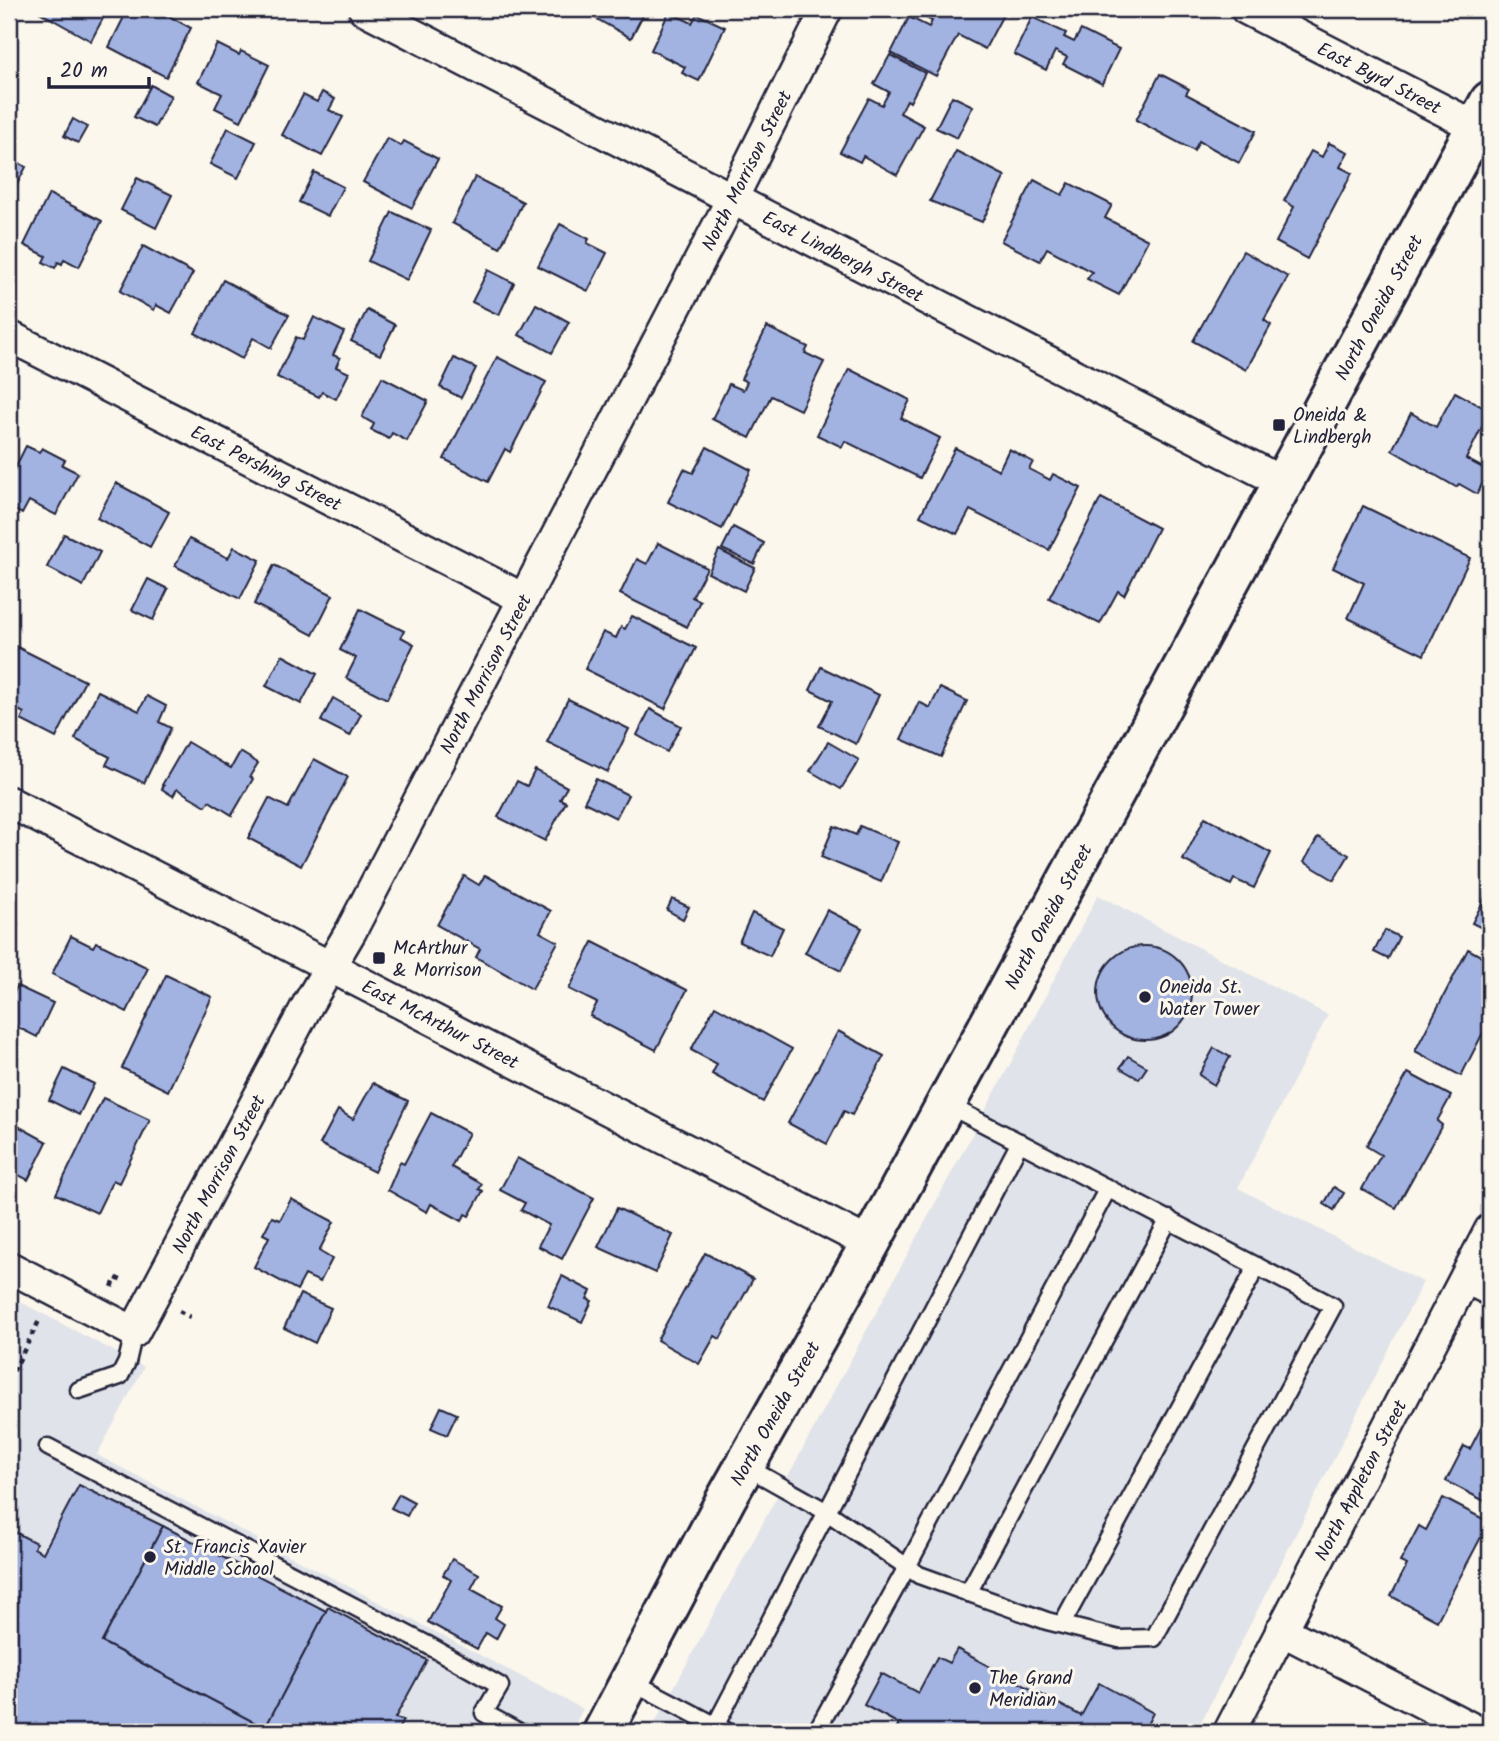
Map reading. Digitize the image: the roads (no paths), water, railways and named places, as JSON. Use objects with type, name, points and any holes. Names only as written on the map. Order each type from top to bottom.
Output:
[{"type":"main road","name":"North Oneida Street","points":[[603,1732],[745,1465],[870,1244],[1483,114]]},
{"type":"street","name":"East Lindbergh Street","points":[[364,9],[1284,483]]},
{"type":"street","name":"North Morrison Street","points":[[134,1332],[329,967],[351,931],[733,197],[827,9]]},
{"type":"street","name":"East Byrd Street","points":[[1246,9],[1483,114]]},
{"type":"street","name":"East Pershing Street","points":[[9,337],[524,599]]},
{"type":"street","name":"East McArthur Street","points":[[9,802],[870,1244]]},
{"type":"street","name":"North Appleton Street","points":[[1229,1732],[1281,1630],[1478,1284],[1490,1230]]},
{"type":"street","points":[[9,1267],[134,1332]]},
{"type":"street","points":[[1281,1630],[1479,1732]]},
{"type":"lane","points":[[745,1465],[827,1512],[919,1575],[1062,1625],[1119,1639],[1154,1638],[1333,1306],[946,1104]]},
{"type":"lane","points":[[631,1681],[719,1730],[827,1512],[1020,1142]]},
{"type":"lane","points":[[816,1732],[907,1567],[1108,1188]]},
{"type":"lane","points":[[968,1592],[1168,1219]]},
{"type":"lane","points":[[1062,1625],[1257,1266]]},
{"type":"lane","points":[[79,1390],[120,1377],[127,1362],[134,1332]]},
{"type":"lane","points":[[48,1447],[426,1644],[500,1686],[484,1713],[519,1732]]},
{"type":"place","name":"Oneida & Lindbergh","points":[[1279,425]]},
{"type":"place","name":"McArthur & Morrison","points":[[379,958]]},
{"type":"place","name":"Oneida St. Water Tower","points":[[1145,997]]},
{"type":"place","name":"St. Francis Xavier Middle School","points":[[150,1557]]},
{"type":"place","name":"The Grand Meridian","points":[[975,1688]]}]
